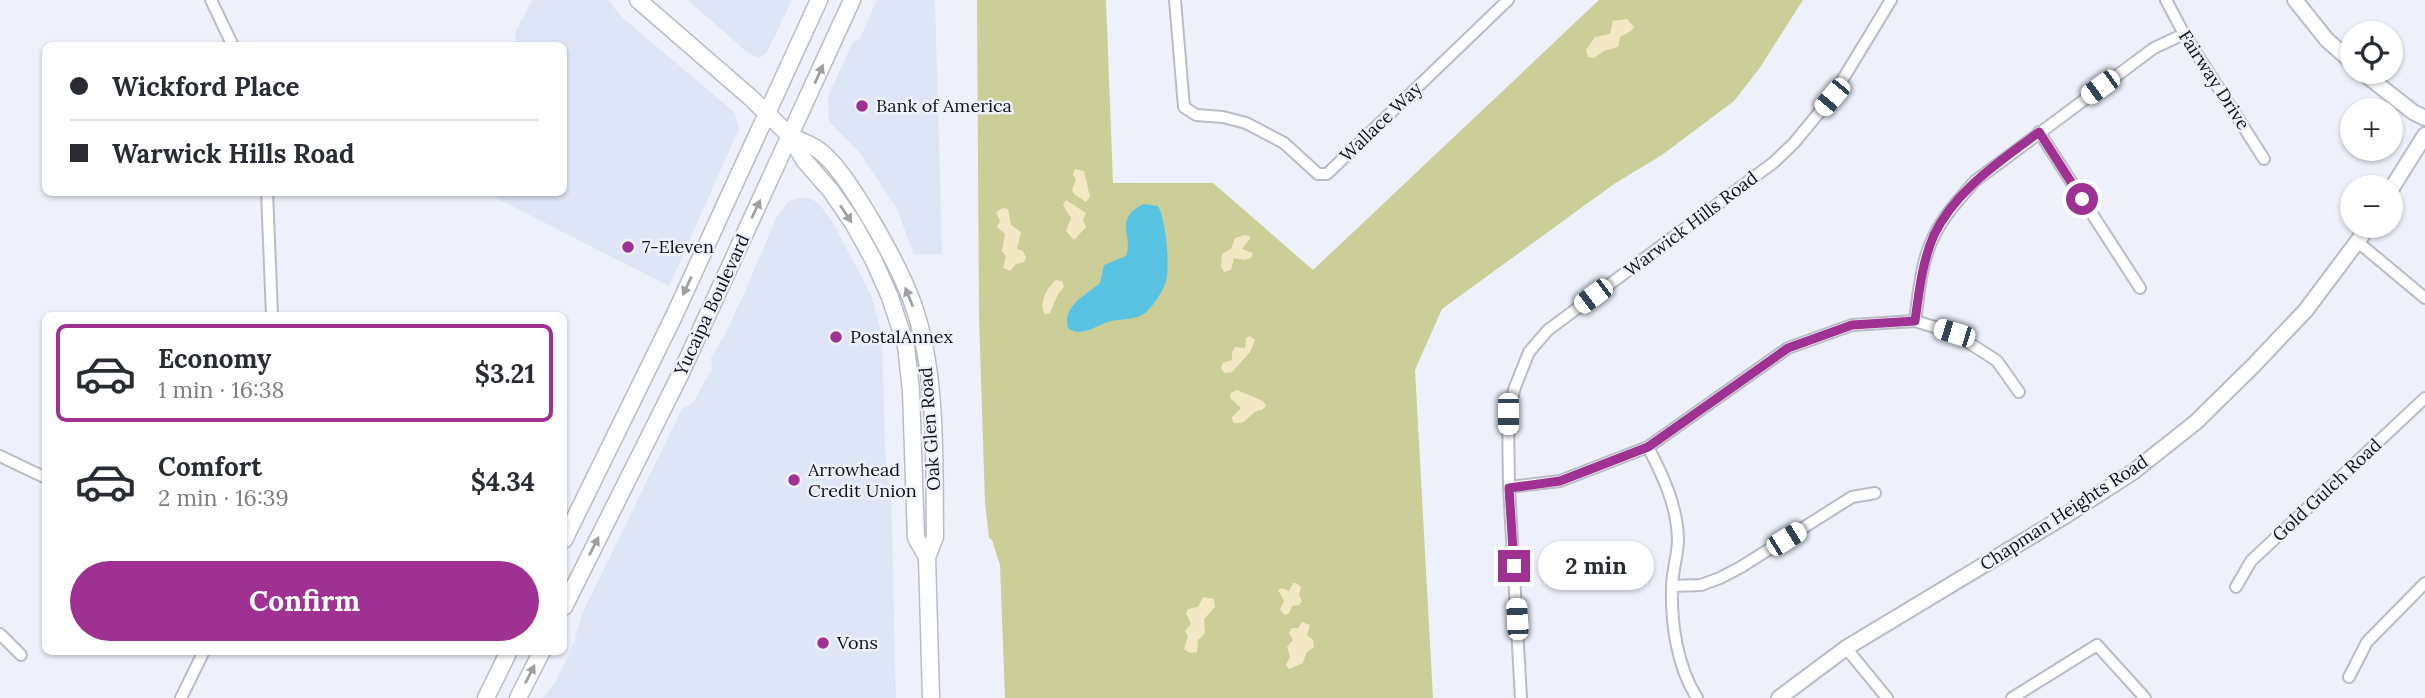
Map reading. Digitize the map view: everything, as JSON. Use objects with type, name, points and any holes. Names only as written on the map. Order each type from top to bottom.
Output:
[{"type":"main road","name":"Oak Glen Road","points":[[638,0],[768,113],[790,136],[804,160],[831,191],[853,223],[890,296],[906,346],[912,391],[916,538],[927,557],[931,698]]},
{"type":"main road","name":"Yucaipa Boulevard","points":[[567,534],[674,316],[819,0]]},
{"type":"main road","name":"Yucaipa Boulevard","points":[[567,601],[680,375],[852,0]]},
{"type":"main road","points":[[486,698],[507,655]]},
{"type":"main road","points":[[518,698],[540,655]]},
{"type":"street","points":[[211,0],[231,42]]},
{"type":"street","name":"Wallace Way","points":[[1175,0],[1184,107],[1196,115],[1223,117],[1246,123],[1284,143],[1318,174],[1327,174],[1508,0]]},
{"type":"street","name":"Warwick Hills Road","points":[[1521,698],[1509,488],[1508,414],[1529,352],[1548,330],[1773,163],[1794,143],[1832,97],[1891,0]]},
{"type":"street","name":"Fairway Drive","points":[[2166,0],[2184,34],[2264,159]]},
{"type":"street","points":[[2295,0],[2327,40],[2340,51]]},
{"type":"street","points":[[1915,321],[1923,268],[1934,234],[1975,181],[2154,48],[2184,34]]},
{"type":"street","points":[[2377,84],[2425,118]]},
{"type":"street","points":[[2039,132],[2140,289]]},
{"type":"street","points":[[2400,175],[2425,135]]},
{"type":"street","points":[[267,196],[272,312]]},
{"type":"street","name":"Chapman Heights Road","points":[[1779,698],[1846,648],[2133,472],[2196,422],[2254,365],[2306,310],[2361,238]]},
{"type":"street","points":[[2358,243],[2425,298]]},
{"type":"street","points":[[1509,488],[1560,481],[1648,447],[1788,348],[1852,325],[1915,321],[1954,333],[1997,361],[2018,392]]},
{"type":"street","name":"Gold Gulch Road","points":[[2236,587],[2251,561],[2425,398]]},
{"type":"street","points":[[1648,447],[1667,483],[1674,511],[1678,540],[1672,586],[1673,624],[1678,649],[1697,698]]},
{"type":"street","points":[[0,456],[42,476]]},
{"type":"street","points":[[1672,586],[1701,585],[1720,578],[1852,497],[1875,493]]},
{"type":"street","points":[[2349,677],[2367,642],[2425,583]]},
{"type":"street","points":[[0,634],[21,655]]},
{"type":"street","points":[[2012,698],[2096,645],[2145,698]]},
{"type":"street","points":[[1846,648],[1887,698]]},
{"type":"street","points":[[181,698],[202,655]]},
{"type":"shaded area","points":[[532,0],[608,0],[623,18],[735,113],[739,129],[669,286],[496,198],[567,196],[567,42],[516,42],[515,33]]},
{"type":"shaded area","points":[[688,0],[792,0],[766,54],[758,58],[747,52]]},
{"type":"shaded area","points":[[877,0],[935,0],[942,254],[914,255],[897,209],[860,153],[829,121],[828,96],[853,42],[859,40]]},
{"type":"shaded area","points":[[810,198],[819,204],[832,221],[872,297],[882,336],[885,452],[891,493],[896,698],[543,698],[556,681],[574,643],[582,614],[682,409],[694,402],[712,368],[711,357],[745,292],[776,218],[789,201]]},
{"type":"green space","points":[[977,0],[1106,0],[1113,183],[1213,183],[1313,270],[1599,0],[1803,0],[1759,69],[1734,101],[1662,155],[1614,184],[1442,309],[1415,370],[1433,698],[1005,698],[1000,565],[989,538],[985,503],[979,318]]},
{"type":"sand","points":[[1627,19],[1634,27],[1620,37],[1618,47],[1604,51],[1594,58],[1588,57],[1586,50],[1595,37],[1610,34],[1613,21]]},
{"type":"sand","points":[[1075,169],[1084,171],[1090,197],[1086,202],[1072,190],[1076,179],[1073,175]]},
{"type":"sand","points":[[1066,200],[1086,213],[1083,220],[1086,227],[1074,240],[1066,231],[1071,218],[1063,205]]},
{"type":"sand","points":[[1003,208],[1008,209],[1011,225],[1021,232],[1017,249],[1023,251],[1026,258],[1010,271],[1003,268],[1006,256],[1002,251],[1005,234],[997,227],[1000,221],[996,212]]},
{"type":"sand","points":[[1245,235],[1251,237],[1242,249],[1253,253],[1251,258],[1234,258],[1231,270],[1224,272],[1221,267],[1222,254],[1231,249],[1235,238]]},
{"type":"sand","points":[[1056,280],[1062,281],[1064,287],[1050,313],[1045,314],[1042,305],[1044,296]]},
{"type":"sand","points":[[1250,336],[1255,340],[1250,352],[1232,372],[1224,373],[1221,368],[1223,363],[1232,360],[1235,347],[1245,348],[1246,338]]},
{"type":"sand","points":[[1237,390],[1263,401],[1266,406],[1241,423],[1233,422],[1232,417],[1241,408],[1230,398],[1231,393]]},
{"type":"sand","points":[[1293,583],[1301,587],[1299,595],[1302,601],[1299,605],[1292,606],[1285,615],[1280,610],[1284,601],[1278,590],[1282,588],[1289,591]]},
{"type":"sand","points":[[1203,597],[1214,599],[1215,607],[1204,619],[1205,633],[1198,640],[1197,652],[1190,653],[1184,649],[1188,636],[1185,631],[1191,624],[1186,613],[1188,609],[1198,607]]},
{"type":"sand","points":[[1302,622],[1310,625],[1307,635],[1313,640],[1314,647],[1306,653],[1303,663],[1289,669],[1286,665],[1290,657],[1287,647],[1293,640],[1289,633]]},
{"type":"water","points":[[1143,204],[1158,206],[1165,230],[1167,276],[1159,296],[1141,316],[1108,322],[1083,332],[1073,331],[1068,328],[1068,313],[1100,283],[1104,265],[1126,256],[1126,222],[1128,216]]},
{"type":"place","name":"Bank of America","points":[[862,106]]},
{"type":"place","name":"7-Eleven","points":[[628,247]]},
{"type":"place","name":"PostalAnnex","points":[[836,337]]},
{"type":"place","name":"Arrowhead Credit Union","points":[[794,480]]},
{"type":"place","name":"Vons","points":[[823,643]]},
{"type":"route","points":[[1514,566],[1509,488],[1560,481],[1648,447],[1788,348],[1852,325],[1915,321],[1923,268],[1934,234],[1975,181],[2039,132],[2082,199]]}]
